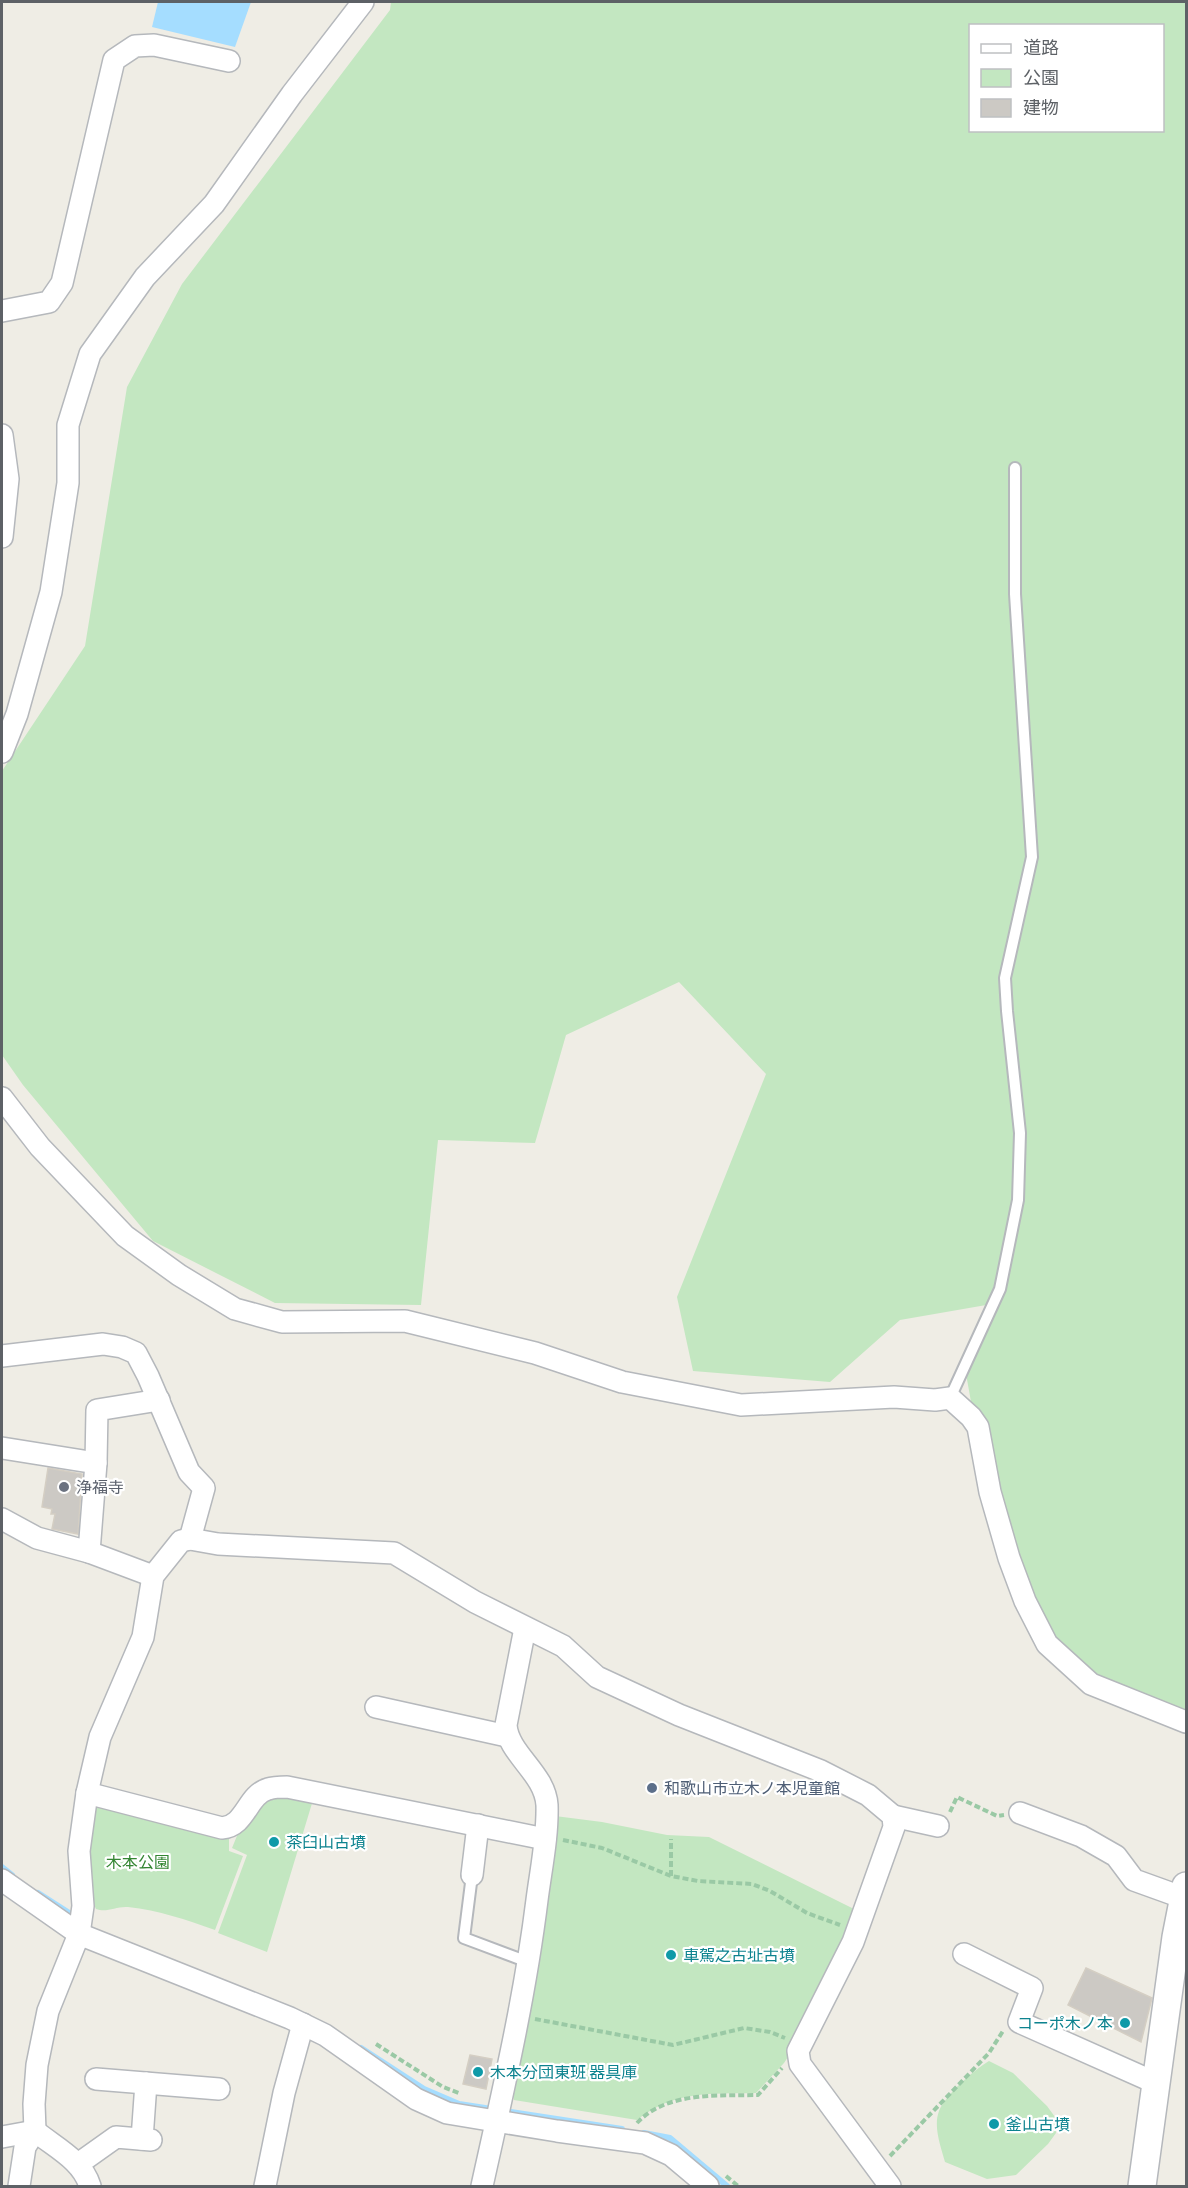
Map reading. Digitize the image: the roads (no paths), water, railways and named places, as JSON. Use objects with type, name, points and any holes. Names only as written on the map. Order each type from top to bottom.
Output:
[{"type":"street","points":[[2,752],[17,714],[51,592],[68,483],[68,425],[90,354],[145,278],[214,204],[292,94],[363,2]]},
{"type":"street","points":[[2,311],[50,302],[62,283],[114,60],[135,46],[154,45],[229,61]]},
{"type":"street","points":[[2,435],[8,479],[2,537]]},
{"type":"street","points":[[2,1098],[40,1147],[125,1236],[179,1275],[235,1309],[282,1322],[405,1321],[535,1353],[622,1382],[741,1405],[875,1398],[935,1400],[950,1398],[971,1417],[978,1427],[990,1492],[1010,1558],[1025,1601],[1047,1644],[1091,1684],[1186,1722]]},
{"type":"street","points":[[2,1356],[103,1344],[122,1347],[136,1353],[159,1400],[189,1472],[204,1488],[189,1539]]},
{"type":"street","points":[[89,1552],[96,1463],[97,1410],[159,1400]]},
{"type":"street","points":[[2,1448],[96,1463]]},
{"type":"street","points":[[2,1519],[37,1538],[89,1552],[153,1576]]},
{"type":"street","points":[[19,2187],[25,2147],[35,2131],[34,2104],[37,2065],[48,2011],[79,1934],[83,1906],[79,1851],[87,1793],[100,1737],[143,1637],[153,1576],[181,1541],[189,1539],[239,1545],[394,1553],[475,1602],[562,1646],[597,1677],[688,1719],[821,1771],[868,1795],[893,1816],[938,1826]]},
{"type":"street","points":[[482,2187],[519,2016],[545,1839],[547,1803],[540,1780],[507,1736],[506,1725],[525,1628]]},
{"type":"street","points":[[376,1707],[507,1736]]},
{"type":"street","points":[[87,1793],[222,1828],[236,1823],[261,1792],[288,1787],[545,1839]]},
{"type":"street","points":[[1020,1813],[1081,1836],[1116,1856],[1134,1880],[1185,1892],[1176,1937],[1142,2187]]},
{"type":"street","points":[[890,2187],[800,2064],[800,2048],[857,1931],[894,1827],[893,1816]]},
{"type":"street","points":[[472,1875],[478,1825]]},
{"type":"street","points":[[2,1880],[79,1934],[303,2024],[325,2035],[416,2099],[447,2113],[645,2143],[671,2155],[698,2183]]},
{"type":"street","points":[[964,1954],[1032,1988],[1019,2022],[1156,2083]]},
{"type":"street","points":[[265,2187],[284,2093],[303,2024]]},
{"type":"street","points":[[96,2079],[219,2089]]},
{"type":"street","points":[[78,2164],[116,2137],[147,2140],[146,2083]]},
{"type":"street","points":[[2,2137],[35,2131],[78,2164],[86,2174],[90,2187]]},
{"type":"lane","points":[[950,1398],[1000,1289],[1018,1200],[1020,1133],[1005,978],[1032,857],[1015,594],[1014,468]]},
{"type":"lane","points":[[472,1875],[464,1938],[528,1962]]},
{"type":"water","points":[[158,2],[251,2],[235,47],[152,27]]},
{"type":"waterway","points":[[2,1867],[12,1875]]},
{"type":"waterway","points":[[38,1893],[77,1918]]},
{"type":"waterway","points":[[361,2048],[424,2089],[459,2104],[622,2129]]},
{"type":"waterway","points":[[644,2133],[670,2138],[727,2186]]},
{"type":"place","name":"浄福寺","points":[[64,1487]]},
{"type":"place","name":"和歌山市立木ノ本児童館","points":[[652,1788]]},
{"type":"place","name":"茶臼山古墳","points":[[274,1842]]},
{"type":"place","name":"車駕之古址古墳","points":[[671,1955]]},
{"type":"place","name":"コーポ木ノ本","points":[[1125,2023]]},
{"type":"place","name":"木本分団東班 器具庫","points":[[478,2072]]},
{"type":"place","name":"釜山古墳","points":[[994,2124]]},
{"type":"park label","name":"木本公園","points":[[138,1862]]}]
